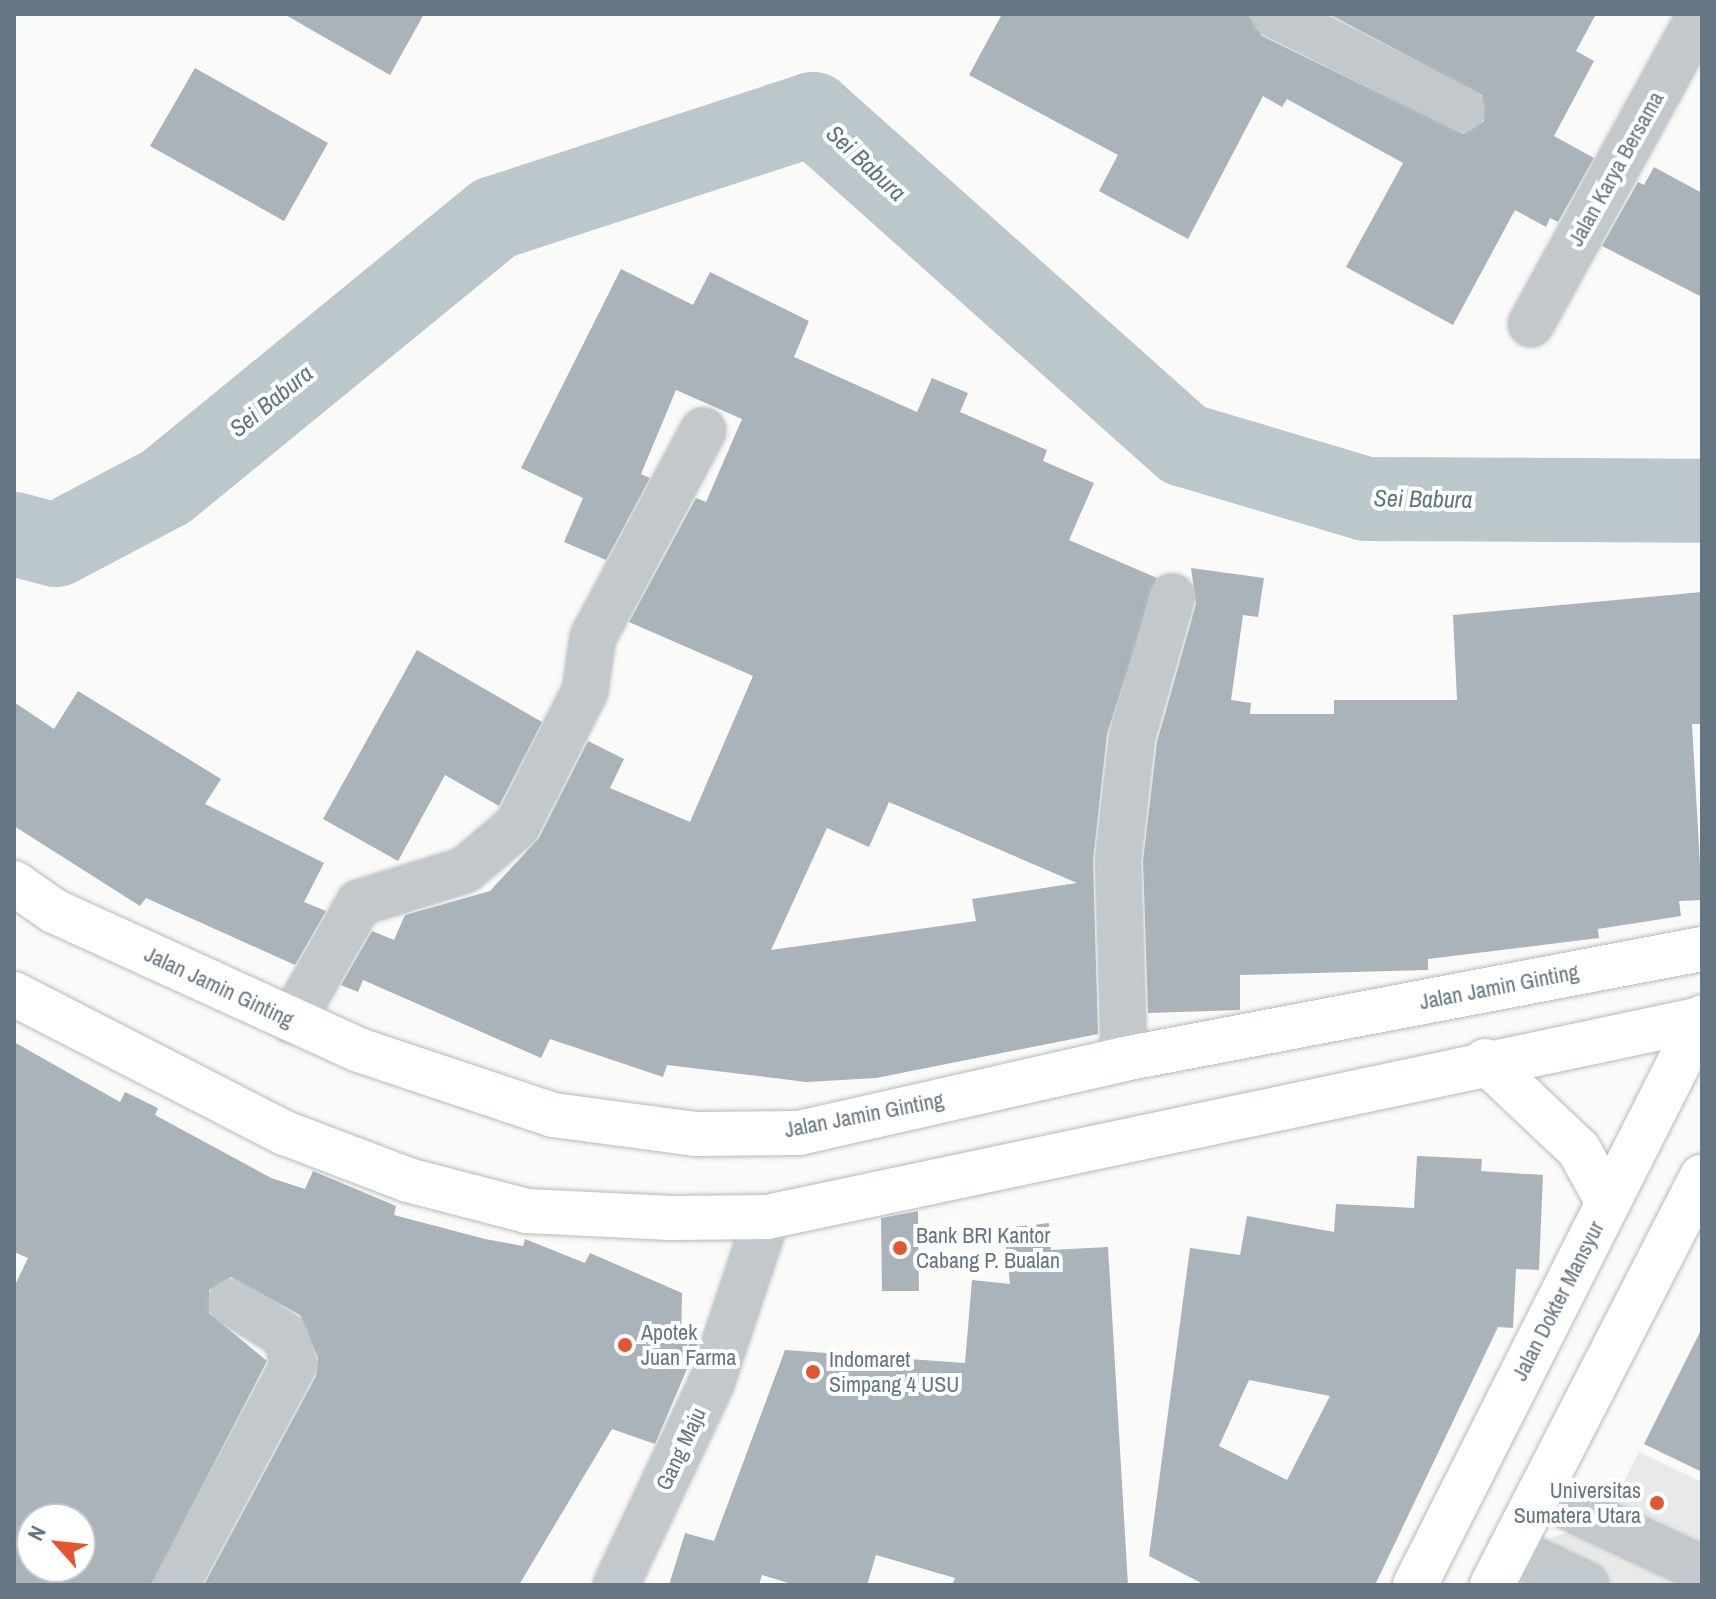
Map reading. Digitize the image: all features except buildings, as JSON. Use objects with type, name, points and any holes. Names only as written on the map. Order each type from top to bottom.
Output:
[{"type":"main road","name":"Jalan Jamin Ginting","points":[[14,883],[54,911],[292,1021],[553,1115],[696,1134],[799,1133],[1124,1059],[1702,949]]},
{"type":"main road","points":[[14,994],[285,1133],[408,1180],[527,1211],[767,1217],[1485,1061],[1702,1018]]},
{"type":"main road","name":"Jalan Dokter Mansyur","points":[[1415,1585],[1702,1018]]},
{"type":"main road","points":[[1485,1061],[1579,1150],[1608,1202]]},
{"type":"main road","points":[[1501,1567],[1702,1177]]},
{"type":"street","points":[[1273,14],[1462,109]]},
{"type":"street","name":"Jalan Karya Bersama","points":[[1531,324],[1701,14]]},
{"type":"street","points":[[292,1021],[359,903],[465,870],[517,826],[585,691],[593,637],[703,431]]},
{"type":"street","points":[[1124,1059],[1118,860],[1132,737],[1172,597]]},
{"type":"street","name":"Gang Maju","points":[[616,1585],[711,1384],[767,1217]]},
{"type":"street","points":[[176,1585],[294,1364],[286,1336],[231,1302]]},
{"type":"street","points":[[1539,1493],[1702,1569]]},
{"type":"street","points":[[1501,1567],[1586,1585]]},
{"type":"shaded area","name":"Universitas Sumatera Utara","points":[[1639,1452],[1702,1482],[1702,1585],[1499,1585],[1510,1549],[1602,1523]]},
{"type":"waterway","name":"Sei Babura","points":[[14,534],[56,545],[166,487],[495,218],[813,114],[1185,445],[1366,499],[1702,501]]},
{"type":"place","name":"Bank BRI Kantor Cabang P. Bualan","points":[[900,1248]]},
{"type":"place","name":"Apotek Juan Farma","points":[[625,1345]]},
{"type":"place","name":"Indomaret Simpang 4 USU","points":[[813,1372]]},
{"type":"place","name":"Universitas Sumatera Utara","points":[[1657,1503]]}]
